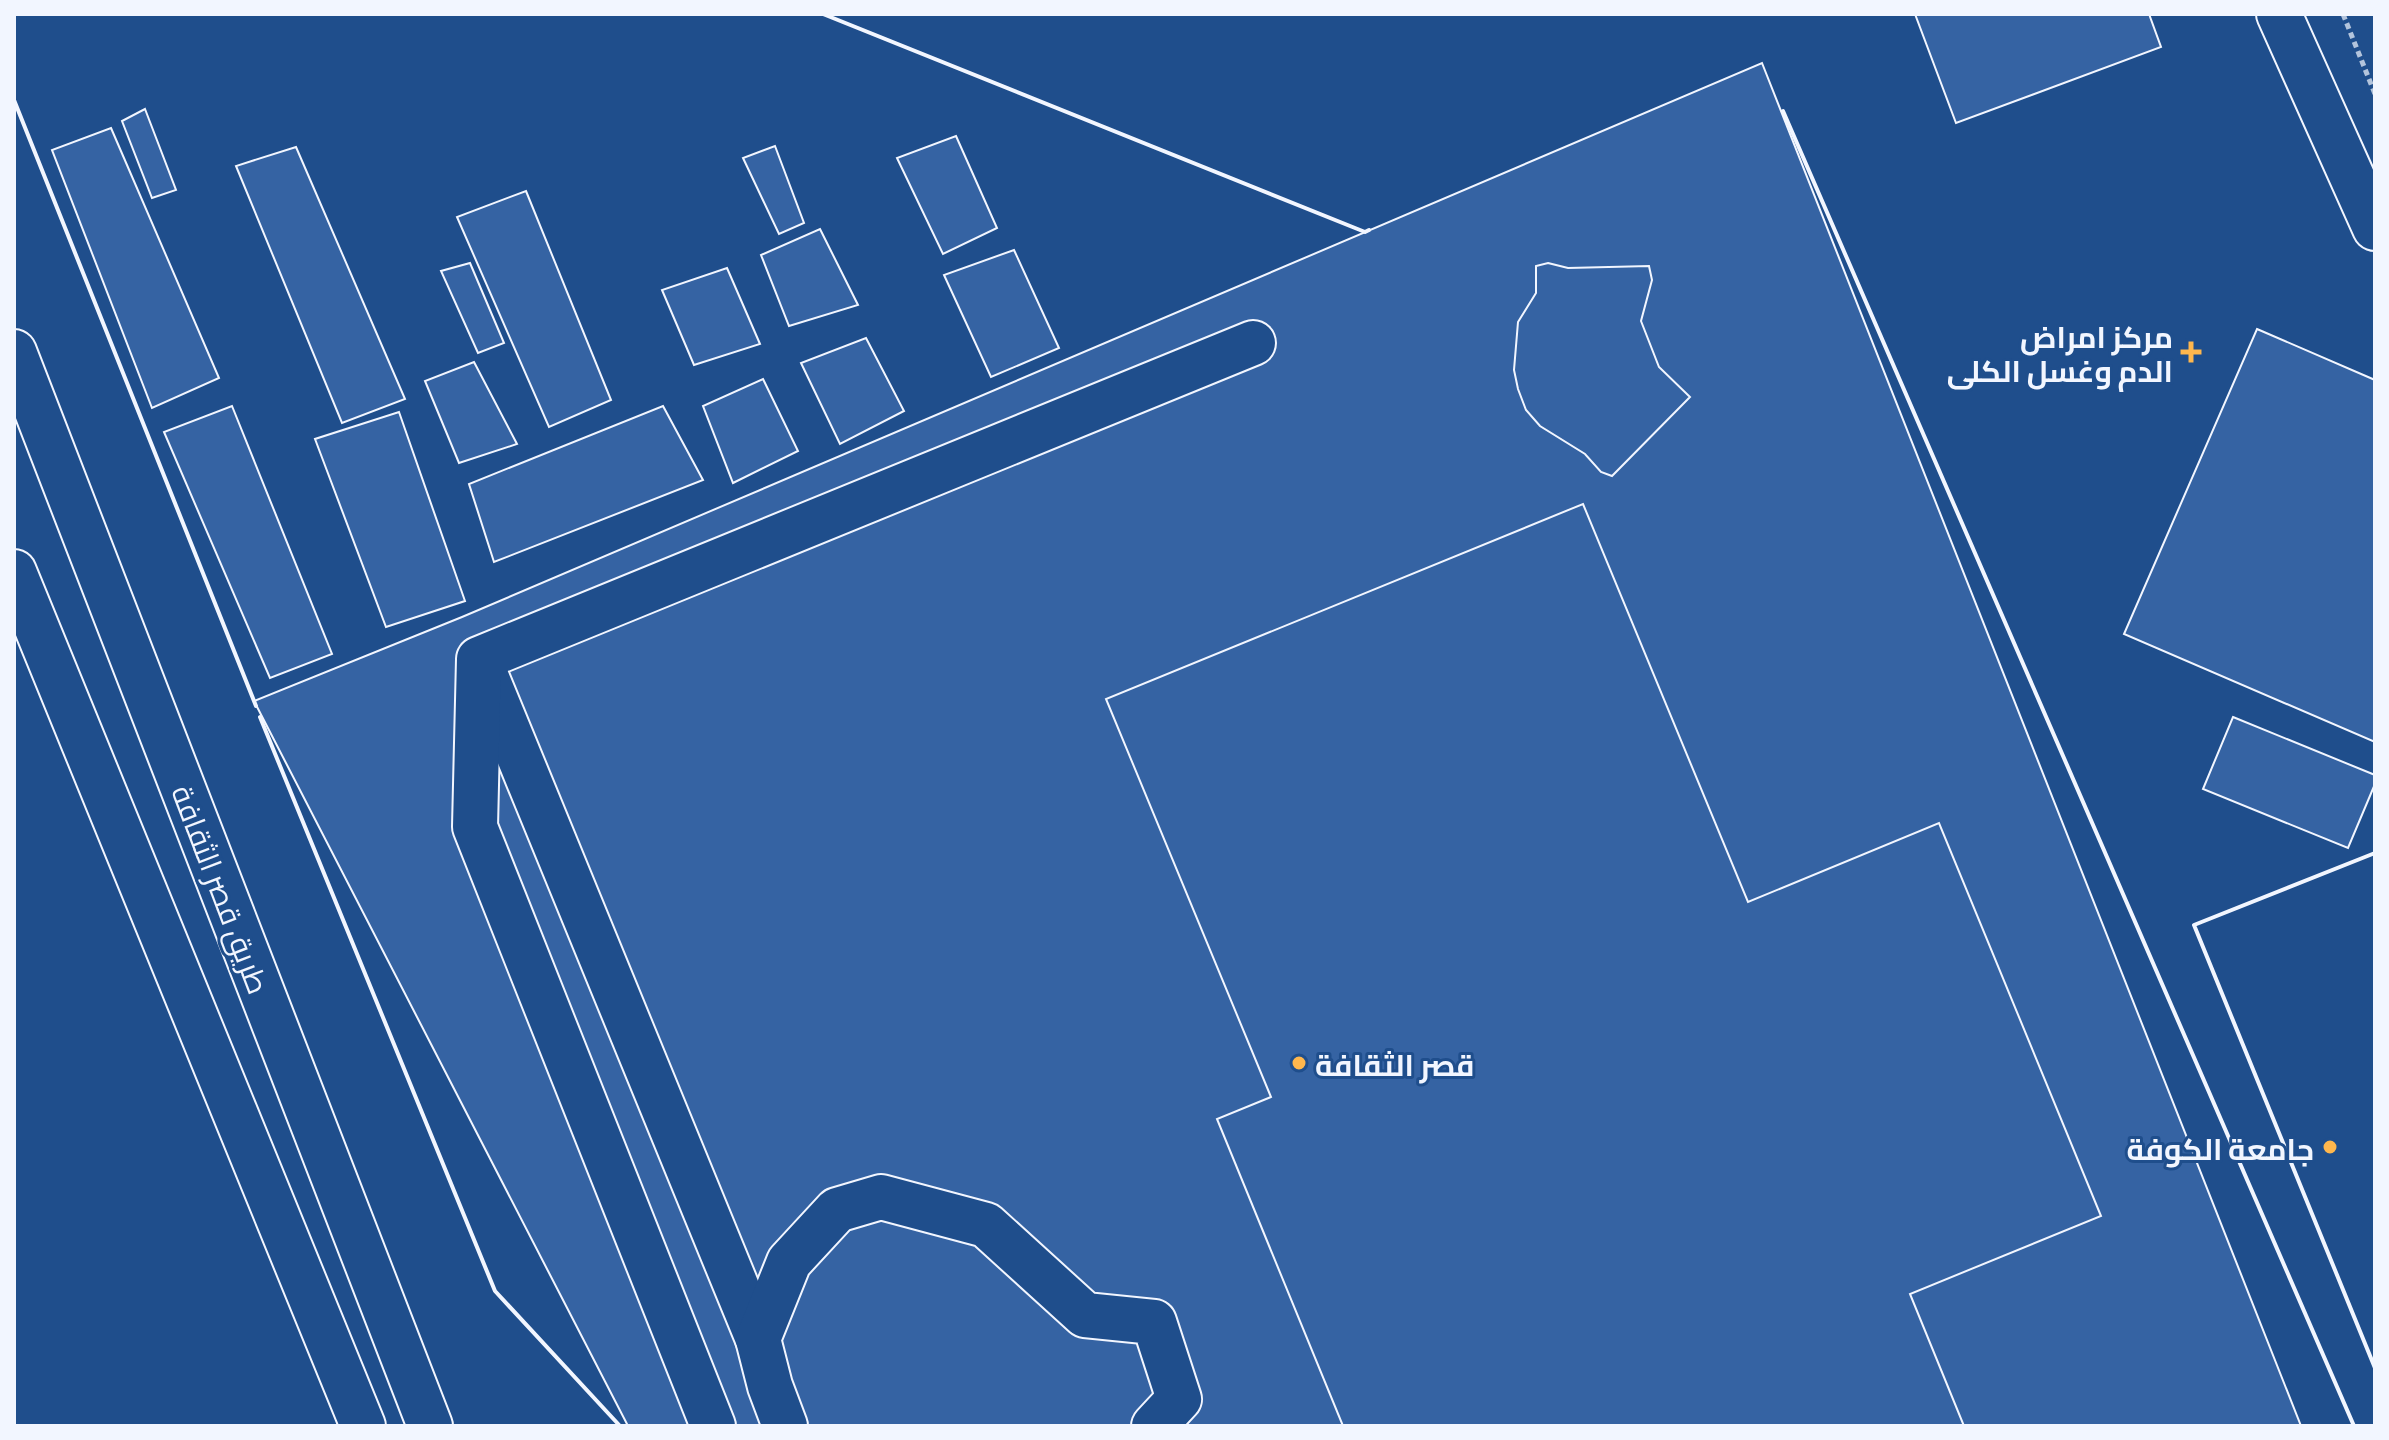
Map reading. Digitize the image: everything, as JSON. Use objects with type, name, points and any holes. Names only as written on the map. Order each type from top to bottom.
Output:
[{"type":"street","points":[[2279,14],[2375,228]]},
{"type":"street","points":[[479,659],[1253,343]]},
{"type":"street","name":"طريق قصر الثقافة","points":[[14,352],[430,1426]]},
{"type":"street","points":[[14,572],[363,1426]]},
{"type":"street","points":[[479,659],[758,1339],[770,1386],[785,1426]]},
{"type":"street","points":[[479,659],[475,827],[713,1426]]},
{"type":"street","points":[[758,1339],[789,1262],[837,1210],[881,1197],[986,1225],[1085,1315],[1154,1322],[1179,1399],[1154,1426]]},
{"type":"path","points":[[2343,14],[2375,94]]},
{"type":"building","points":[[1915,14],[2149,14],[2161,47],[1956,123]]},
{"type":"building","name":"قصر الثقافة","points":[[1762,63],[2301,1426],[628,1426],[254,701],[462,617]]},
{"type":"building","points":[[145,109],[176,190],[152,198],[122,121]]},
{"type":"building","points":[[111,128],[219,378],[152,408],[52,150]]},
{"type":"building","points":[[956,136],[997,228],[943,254],[897,158]]},
{"type":"building","points":[[775,146],[804,223],[779,234],[743,158]]},
{"type":"building","points":[[296,147],[405,399],[342,423],[236,166]]},
{"type":"building","points":[[526,191],[611,400],[549,427],[457,217]]},
{"type":"building","points":[[820,229],[858,305],[789,326],[761,255]]},
{"type":"building","points":[[1014,250],[1059,348],[991,377],[944,275]]},
{"type":"building","points":[[470,263],[504,343],[478,353],[441,271]]},
{"type":"building","points":[[1548,263],[1568,268],[1649,266],[1652,280],[1641,321],[1659,367],[1690,397],[1612,476],[1601,472],[1585,454],[1540,426],[1526,410],[1518,389],[1514,370],[1518,322],[1536,293],[1536,266]]},
{"type":"building","points":[[727,268],[760,344],[694,365],[662,290]]},
{"type":"building","points":[[2257,329],[2375,380],[2375,742],[2124,634]]},
{"type":"building","points":[[866,338],[904,411],[840,444],[801,363]]},
{"type":"building","points":[[474,362],[517,444],[459,463],[425,381]]},
{"type":"building","points":[[763,379],[798,451],[733,483],[703,406]]},
{"type":"building","points":[[232,406],[332,654],[270,678],[164,432]]},
{"type":"building","points":[[663,406],[703,480],[494,562],[469,484]]},
{"type":"building","points":[[399,412],[465,601],[386,627],[315,439]]},
{"type":"building","name":"قصر الثقافة","points":[[1583,504],[1748,902],[1939,823],[2101,1216],[1910,1294],[1964,1426],[1343,1426],[1217,1119],[1271,1097],[1106,699]]},
{"type":"building","points":[[2233,717],[2375,775],[2375,784],[2348,848],[2203,789]]},
{"type":"wall","points":[[823,14],[1365,232],[1369,230]]},
{"type":"wall","points":[[14,100],[256,706]]},
{"type":"wall","points":[[1783,111],[2354,1426]]},
{"type":"wall","points":[[260,717],[495,1291],[620,1426]]},
{"type":"wall","points":[[2375,853],[2194,925],[2375,1368]]},
{"type":"place","name":"مركز امراض الدم وغسل الكلى","points":[[2191,352]]},
{"type":"place","name":"قصر الثقافة","points":[[1299,1063]]},
{"type":"place","name":"جامعة الكوفة","points":[[2330,1147]]}]
